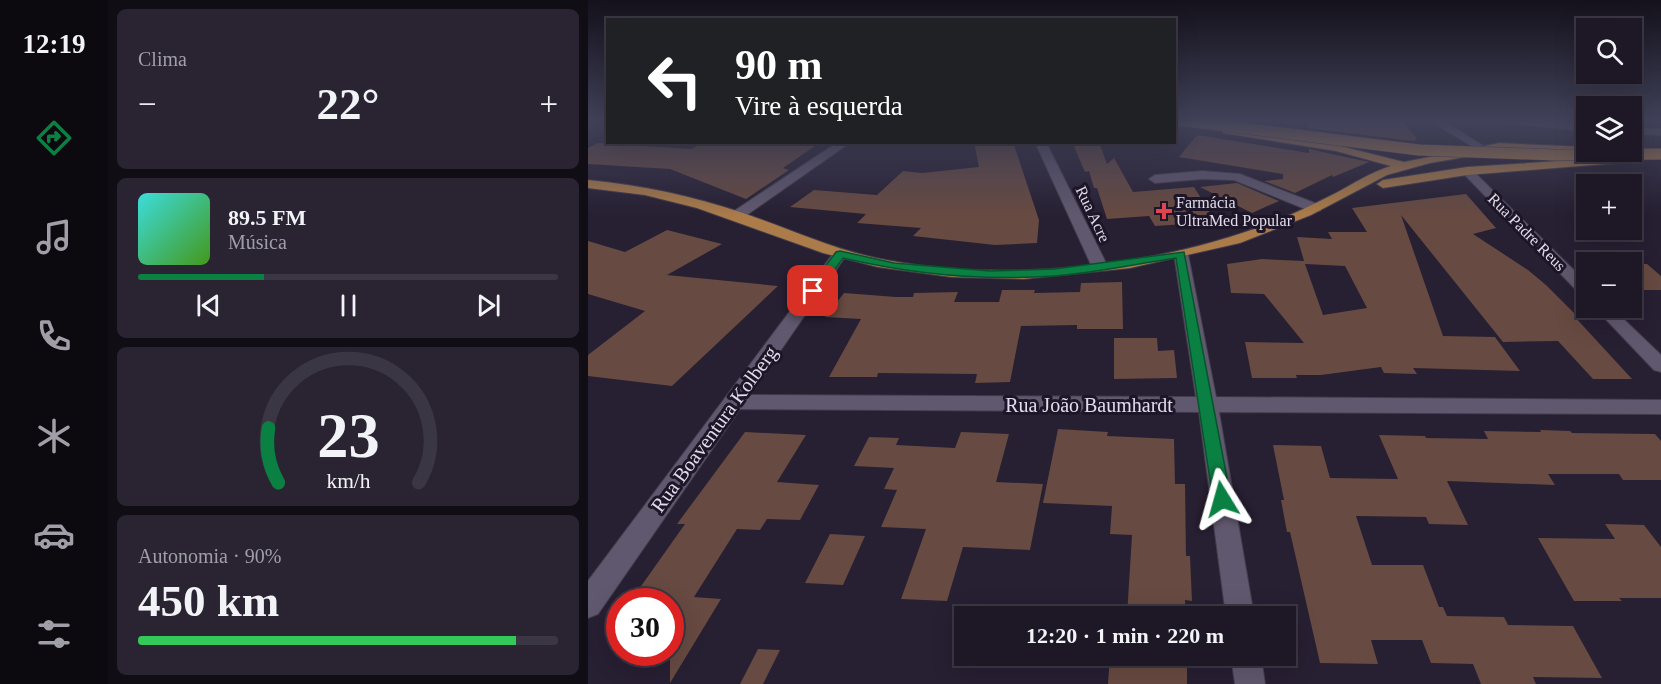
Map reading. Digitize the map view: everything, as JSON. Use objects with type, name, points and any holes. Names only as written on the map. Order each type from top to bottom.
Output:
[{"type":"main road","points":[[1353,152],[1407,166],[1449,173]]},
{"type":"main road","points":[[1380,152],[1386,166],[1384,172]]},
{"type":"main road","points":[[1471,152],[1555,155],[1661,154]]},
{"type":"main road","points":[[588,184],[665,196],[736,216],[840,254],[894,267],[957,273],[1054,272],[1180,254],[1256,233],[1315,208],[1384,172],[1480,152]]},
{"type":"main road","points":[[1546,152],[1553,157],[1554,163],[1550,164]]},
{"type":"main road","points":[[1642,152],[1661,154]]},
{"type":"main road","points":[[1346,192],[1449,173],[1661,154]]},
{"type":"street","points":[[736,216],[831,152]]},
{"type":"street","name":"Rua Acre","points":[[1045,152],[1100,267]]},
{"type":"street","name":"Rua Padre Reus","points":[[1467,171],[1576,281]]},
{"type":"street","points":[[1155,179],[1211,174],[1236,177],[1315,208]]},
{"type":"street","name":"Rua Boaventura Kolberg","points":[[588,604],[840,254]]},
{"type":"street","points":[[1180,254],[1208,406],[1238,606]]},
{"type":"street","points":[[1613,318],[1661,366]]},
{"type":"street","name":"Rua João Baumhardt","points":[[732,402],[1661,407]]},
{"type":"street","points":[[1247,666],[1250,684]]},
{"type":"building","points":[[588,152],[806,152],[783,168],[789,170],[746,199],[670,169],[588,164]]},
{"type":"building","points":[[976,152],[1016,152],[1039,220],[1037,243],[995,245],[913,236],[921,228],[857,223],[866,214],[790,207],[814,190],[877,195],[903,171],[922,173],[979,167]]},
{"type":"building","points":[[1076,152],[1103,152],[1107,164],[1114,158],[1133,192],[1194,187],[1216,222],[1155,226],[1149,216],[1107,219],[1097,188],[1094,188],[1089,171],[1085,172]]},
{"type":"building","points":[[1183,152],[1322,152],[1369,162],[1333,177],[1332,175],[1295,193],[1264,181],[1283,179],[1283,174],[1179,157]]},
{"type":"building","points":[[1237,183],[1279,201],[1252,213],[1200,187]]},
{"type":"building","points":[[1466,194],[1496,228],[1473,234],[1528,270],[1546,285],[1576,315],[1574,316],[1632,379],[1593,379],[1558,341],[1503,342],[1401,215],[1443,336],[1495,337],[1520,371],[1413,368],[1417,374],[1384,373],[1381,367],[1321,375],[1296,375],[1297,378],[1252,378],[1245,342],[1304,343],[1264,294],[1231,293],[1227,264],[1262,259],[1304,261],[1297,237],[1332,239],[1328,232],[1367,232],[1352,208]],"holes":[[[1305,264],[1345,266],[1367,308],[1323,315]]]},
{"type":"building","points":[[667,230],[722,244],[667,275],[778,286],[672,386],[588,376],[588,355],[645,311],[588,294],[588,241],[625,252]]},
{"type":"building","points":[[1642,264],[1647,264],[1661,276],[1661,290],[1642,290]]},
{"type":"building","points":[[1122,282],[1123,329],[1077,329],[1077,325],[1021,326],[1010,382],[975,383],[977,374],[878,373],[877,377],[829,377],[861,319],[825,317],[844,293],[913,297],[914,293],[958,292],[954,302],[999,302],[1002,290],[1035,290],[1034,293],[1080,292],[1081,283]]},
{"type":"building","points":[[1114,338],[1157,338],[1158,351],[1174,350],[1177,378],[1114,379]]},
{"type":"building","points":[[1058,429],[1108,432],[1107,436],[1174,439],[1175,484],[1185,484],[1186,556],[1190,556],[1192,601],[1185,600],[1185,606],[1128,606],[1132,535],[1110,534],[1112,506],[1043,503]]},
{"type":"building","points":[[1540,430],[1570,431],[1572,433],[1655,434],[1661,441],[1661,480],[1623,480],[1619,474],[1548,474],[1555,485],[1447,481],[1468,525],[1429,524],[1426,517],[1356,516],[1372,565],[1423,565],[1439,607],[1443,607],[1447,616],[1504,617],[1508,625],[1573,626],[1602,678],[1533,677],[1536,684],[1481,684],[1473,664],[1431,663],[1422,640],[1371,640],[1378,664],[1320,663],[1290,532],[1287,532],[1281,500],[1284,500],[1273,445],[1321,446],[1330,478],[1398,479],[1379,435],[1488,439],[1484,431],[1541,432]]},
{"type":"building","points":[[745,432],[806,435],[777,482],[819,485],[800,520],[767,519],[760,530],[737,529],[694,597],[721,599],[684,660],[684,588],[640,588],[685,524],[677,524]]},
{"type":"building","points":[[961,432],[1009,434],[996,482],[1043,484],[1030,550],[963,547],[947,601],[901,599],[926,529],[881,527],[897,490],[884,489],[894,468],[854,466],[869,437],[899,438],[896,445],[955,448]]},
{"type":"building","points":[[1605,524],[1644,525],[1661,547],[1661,598],[1574,601],[1538,538],[1615,539]]},
{"type":"building","points":[[830,534],[865,536],[843,585],[805,583]]},
{"type":"building","points":[[758,649],[780,650],[763,684],[740,684]]},
{"type":"building","points":[[670,666],[680,666],[670,683]]},
{"type":"building","points":[[1109,666],[1187,666],[1187,684],[1108,684]]},
{"type":"place","name":"Farmácia UltraMed Popular","points":[[1164,211]]},
{"type":"route","points":[[813,291],[840,254],[894,267],[990,274],[1086,269],[1180,254],[1208,406],[1222,499]]}]
